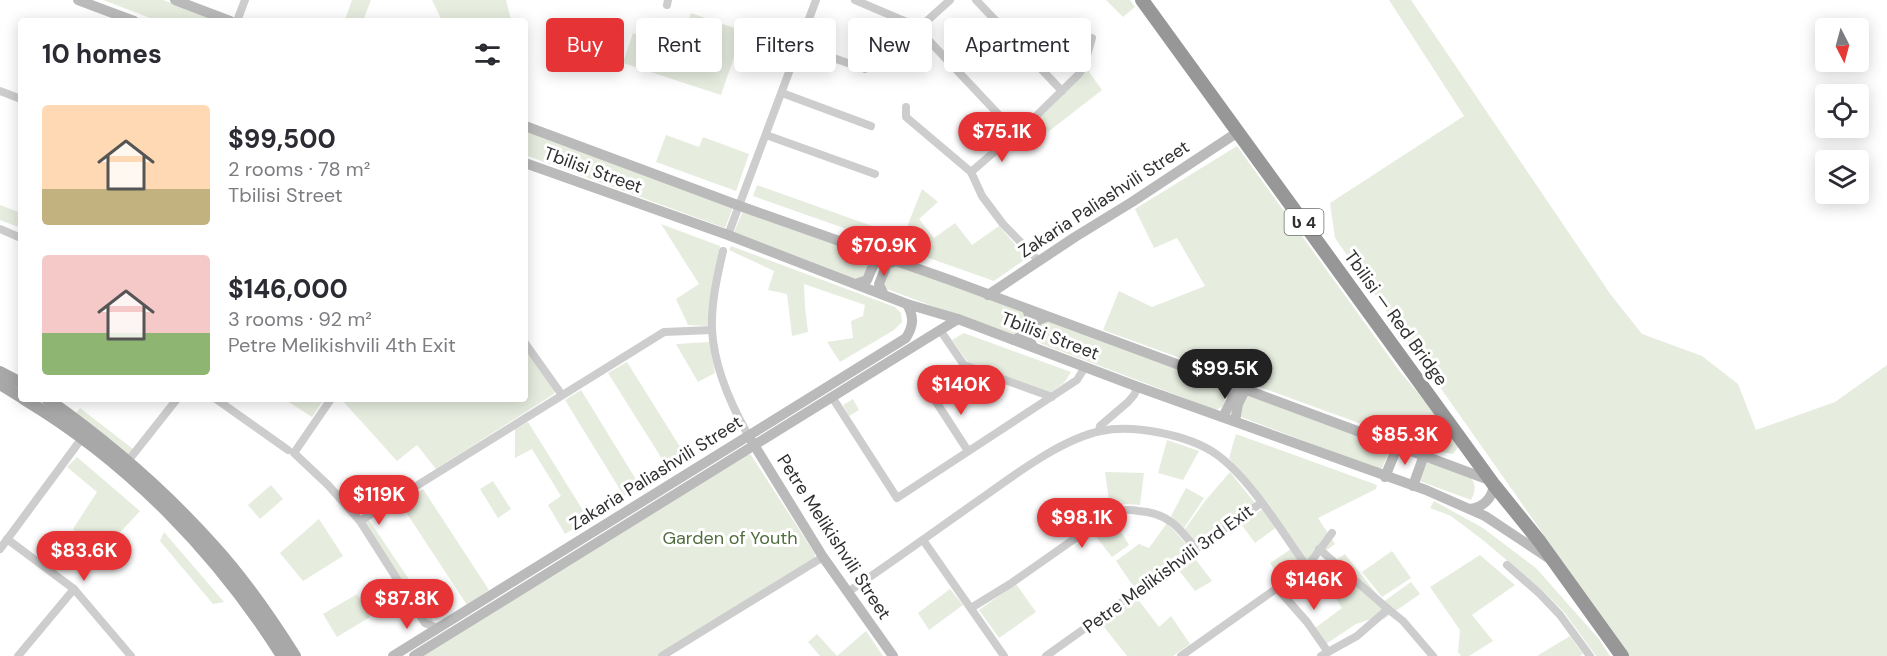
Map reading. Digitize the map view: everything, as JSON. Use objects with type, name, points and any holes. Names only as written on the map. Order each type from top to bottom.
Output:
[{"type":"highway","name":"Tbilisi — Red Bridge","points":[[1142,0],[1493,483],[1622,656]]},
{"type":"main road","points":[[78,0],[126,18]]},
{"type":"main road","points":[[175,0],[222,18]]},
{"type":"main road","name":"Tbilisi Street","points":[[528,127],[1398,445],[1493,483]]},
{"type":"main road","name":"Zakaria Paliashvili Street","points":[[988,295],[1238,132]]},
{"type":"main road","name":"Tbilisi Street","points":[[528,164],[728,235],[907,304],[958,319],[1138,387],[1413,486],[1470,509],[1502,527],[1553,562]]},
{"type":"main road","points":[[856,284],[867,280],[875,261],[870,251]]},
{"type":"main road","points":[[884,295],[879,284],[886,264],[898,261]]},
{"type":"main road","name":"Zakaria Paliashvili Street","points":[[393,656],[906,338],[913,327],[913,318],[907,304]]},
{"type":"main road","points":[[1014,340],[1022,336],[1030,318],[1027,309]]},
{"type":"main road","points":[[1033,347],[1030,340],[1038,320],[1047,317]]},
{"type":"main road","name":"Zakaria Paliashvili Street","points":[[414,656],[958,319]]},
{"type":"main road","points":[[0,372],[18,381]]},
{"type":"main road","points":[[0,384],[18,395]]},
{"type":"main road","points":[[1223,417],[1240,388]]},
{"type":"main road","points":[[1235,421],[1240,388]]},
{"type":"main road","points":[[29,402],[82,438],[159,503],[230,581],[258,617],[282,656]]},
{"type":"main road","points":[[51,402],[87,427],[170,500],[215,547],[296,656]]},
{"type":"main road","name":"Petre Melikishvili Street","points":[[748,435],[823,557],[893,656]]},
{"type":"main road","points":[[1385,477],[1398,445]]},
{"type":"main road","points":[[1443,462],[1460,461],[1467,451],[1466,445]]},
{"type":"main road","points":[[1413,486],[1424,455]]},
{"type":"main road","points":[[1470,509],[1486,502],[1493,491],[1493,483]]},
{"type":"main road","points":[[534,568],[540,578]]},
{"type":"street","points":[[238,18],[245,0]]},
{"type":"street","points":[[809,18],[816,0]]},
{"type":"street","points":[[855,0],[897,18]]},
{"type":"street","points":[[930,18],[950,0]]},
{"type":"street","points":[[976,0],[993,18]]},
{"type":"street","points":[[971,172],[1017,133],[1079,74],[1084,66],[1092,38]]},
{"type":"street","points":[[932,44],[1017,133]]},
{"type":"street","points":[[728,235],[789,72]]},
{"type":"street","points":[[1044,72],[1062,92]]},
{"type":"street","points":[[0,91],[18,98]]},
{"type":"street","points":[[782,93],[871,126]]},
{"type":"street","points":[[906,107],[906,117],[971,172],[982,196],[1003,224],[1039,261]]},
{"type":"street","points":[[766,135],[874,174]]},
{"type":"street","points":[[0,229],[18,237]]},
{"type":"street","points":[[723,251],[714,301],[712,330],[721,376],[729,399],[748,435]]},
{"type":"street","points":[[360,521],[664,332],[712,330]]},
{"type":"street","points":[[940,330],[964,364],[1052,397]]},
{"type":"street","points":[[528,347],[562,395]]},
{"type":"street","points":[[832,397],[897,498],[1077,380],[1085,367]]},
{"type":"street","points":[[1099,431],[1100,426],[1134,395],[1138,387]]},
{"type":"street","points":[[932,394],[968,451]]},
{"type":"street","points":[[128,461],[175,402]]},
{"type":"street","points":[[220,402],[288,450]]},
{"type":"street","points":[[329,402],[294,453],[328,485],[360,521],[424,623],[437,628]]},
{"type":"street","points":[[848,592],[1042,458],[1062,446],[1099,431],[1120,428],[1143,429],[1168,435],[1215,453],[1232,467],[1307,567]]},
{"type":"street","points":[[0,549],[82,438]]},
{"type":"street","name":"Petre Melikishvili 3rd Exit","points":[[1046,656],[1261,503]]},
{"type":"street","points":[[971,608],[1010,584],[1107,516],[1122,509],[1153,512],[1169,519],[1196,549]]},
{"type":"street","points":[[1181,656],[1307,567],[1332,533]]},
{"type":"street","points":[[8,539],[74,589],[131,656]]},
{"type":"street","points":[[923,540],[1004,656]]},
{"type":"street","points":[[1319,549],[1403,621],[1433,656]]},
{"type":"street","points":[[662,656],[823,557]]},
{"type":"street","points":[[1507,565],[1560,615],[1588,655]]},
{"type":"street","points":[[1277,588],[1307,622],[1324,654],[1357,636],[1388,609]]},
{"type":"street","points":[[18,656],[74,589]]},
{"type":"green space","points":[[103,0],[163,0],[211,18],[150,18]]},
{"type":"green space","points":[[352,0],[371,0],[364,18],[346,18]]},
{"type":"green space","points":[[432,0],[506,0],[510,18],[441,18]]},
{"type":"green space","points":[[1106,0],[1130,0],[1135,7],[1123,17]]},
{"type":"green space","points":[[1389,0],[1411,0],[1611,295],[1642,334],[1702,356],[1738,384],[1756,430],[1835,402],[1887,365],[1887,656],[1629,656],[1335,238],[1330,203],[1464,116]]},
{"type":"green space","points":[[691,13],[705,18],[689,18]]},
{"type":"green space","points":[[722,24],[734,28],[734,57],[721,95],[651,72],[722,72]]},
{"type":"green space","points":[[633,33],[636,34],[636,67],[624,63]]},
{"type":"green space","points":[[1084,72],[1089,72],[1102,90],[1048,132],[1037,118]]},
{"type":"green space","points":[[528,132],[733,207],[725,228],[528,156]]},
{"type":"green space","points":[[666,135],[699,147],[703,137],[749,154],[736,191],[656,162]]},
{"type":"green space","points":[[1237,146],[1401,373],[1455,436],[1459,446],[1453,454],[1436,451],[1103,330],[1119,291],[1152,307],[1205,286],[1177,238],[1154,248],[1135,209]]},
{"type":"green space","points":[[757,185],[903,237],[922,189],[938,202],[919,219],[934,238],[955,223],[972,245],[999,226],[1027,258],[994,281],[753,196]]},
{"type":"green space","points":[[0,205],[18,212],[18,227],[0,220]]},
{"type":"green space","points":[[743,211],[867,255],[870,260],[868,273],[857,279],[734,232]]},
{"type":"green space","points":[[661,224],[720,246],[710,298],[709,326],[688,325],[676,299],[699,284]]},
{"type":"green space","points":[[731,246],[895,307],[901,313],[902,322],[894,330],[840,362],[827,342],[853,338],[851,321],[863,316],[865,305],[804,284],[808,332],[792,336],[787,294],[768,290],[774,271],[729,250]]},
{"type":"green space","points":[[898,266],[1022,311],[1026,317],[1018,335],[1012,336],[887,289],[884,283],[890,267]]},
{"type":"green space","points":[[1046,320],[1224,386],[1227,392],[1223,406],[1216,410],[1042,344],[1037,340],[1037,334],[1040,326]]},
{"type":"green space","points":[[964,333],[1071,372],[1064,383],[1048,394],[970,365],[952,340]]},
{"type":"green space","points":[[709,342],[715,373],[698,382],[676,344]]},
{"type":"green space","points":[[528,350],[556,388],[554,394],[436,469],[417,445],[397,461],[344,402],[528,402]]},
{"type":"green space","points":[[627,362],[687,458],[669,470],[608,373]]},
{"type":"green space","points":[[581,390],[640,486],[624,496],[565,400]]},
{"type":"green space","points":[[1241,393],[1388,446],[1389,451],[1382,468],[1378,469],[1236,415]]},
{"type":"green space","points":[[853,399],[859,410],[849,416],[843,405]]},
{"type":"green space","points":[[289,402],[322,402],[312,417]]},
{"type":"green space","points":[[80,408],[133,449],[128,457],[74,415]]},
{"type":"green space","points":[[528,422],[589,520],[565,534],[548,505],[561,496],[532,449],[515,458],[515,429]]},
{"type":"green space","points":[[1236,434],[1377,485],[1376,489],[1318,518],[1335,544],[1283,583],[1270,563],[1297,545],[1281,524],[1255,543],[1241,524],[1268,505],[1229,458]]},
{"type":"green space","points":[[1167,440],[1199,451],[1183,480],[1158,473]]},
{"type":"green space","name":"Garden of Youth","points":[[747,454],[751,455],[815,554],[814,560],[657,656],[420,656]]},
{"type":"green space","points":[[77,457],[140,511],[100,554],[73,529],[97,492],[67,467]]},
{"type":"green space","points":[[1422,460],[1471,478],[1475,489],[1471,500],[1417,480]]},
{"type":"green space","points":[[1105,472],[1144,473],[1140,505],[1126,504],[1110,508]]},
{"type":"green space","points":[[1230,472],[1255,503],[1197,544],[1185,529]]},
{"type":"green space","points":[[493,481],[511,509],[498,518],[480,489]]},
{"type":"green space","points":[[271,485],[283,499],[260,519],[248,505]]},
{"type":"green space","points":[[1186,488],[1204,498],[1184,528],[1171,516]]},
{"type":"green space","points":[[423,489],[489,590],[467,605],[400,503]]},
{"type":"green space","points":[[1434,501],[1483,528],[1536,568],[1599,639],[1610,656],[1596,656],[1564,612],[1543,591],[1451,516],[1430,508]]},
{"type":"green space","points":[[1110,514],[1129,545],[1112,557],[1090,529]]},
{"type":"green space","points":[[319,519],[343,556],[303,581],[280,553]]},
{"type":"green space","points":[[369,520],[431,612],[433,624],[424,618],[363,523]]},
{"type":"green space","points":[[1167,523],[1190,548],[1136,590],[1116,561],[1139,544],[1149,548]]},
{"type":"green space","points":[[164,532],[224,602],[213,604],[160,541]]},
{"type":"green space","points":[[1392,551],[1411,578],[1382,597],[1362,572]]},
{"type":"green space","points":[[1345,554],[1383,602],[1411,582],[1420,594],[1384,619],[1371,619],[1356,624],[1326,644],[1315,628],[1342,608],[1319,571]]},
{"type":"green space","points":[[1480,555],[1515,585],[1472,615],[1493,641],[1469,656],[1461,656],[1458,652],[1460,630],[1430,587]]},
{"type":"green space","points":[[1193,556],[1212,581],[1195,591],[1177,568]]},
{"type":"green space","points":[[1016,584],[1036,612],[999,638],[979,610]]},
{"type":"green space","points":[[950,589],[963,605],[929,630],[918,613]]},
{"type":"green space","points":[[357,594],[370,617],[337,637],[323,614]]},
{"type":"green space","points":[[1137,598],[1159,627],[1171,616],[1190,644],[1173,656],[1127,656],[1101,623]]},
{"type":"green space","points":[[866,631],[883,656],[837,656]]},
{"type":"green space","points":[[817,634],[837,656],[820,656],[808,642]]},
{"type":"green space","points":[[1570,636],[1583,654],[1580,656],[1537,656]]}]
